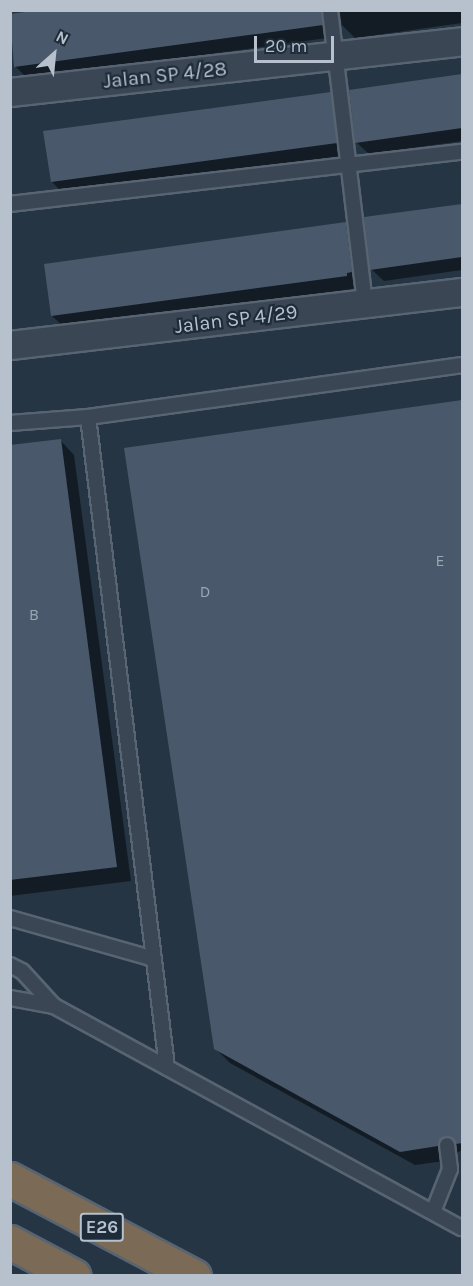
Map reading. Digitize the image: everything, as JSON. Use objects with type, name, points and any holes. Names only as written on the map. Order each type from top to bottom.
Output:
[{"type":"highway","name":"E26","points":[[10,1179],[194,1275]]},
{"type":"highway","points":[[10,1242],[74,1275]]},
{"type":"street","name":"Jalan SP 4/28","points":[[10,92],[462,41]]},
{"type":"street","name":"Jalan SP 4/29","points":[[10,345],[462,292]]},
{"type":"lane","points":[[330,10],[365,304]]},
{"type":"lane","points":[[10,204],[462,152]]},
{"type":"lane","points":[[10,423],[88,417],[462,365]]},
{"type":"lane","points":[[88,417],[167,1067]]},
{"type":"lane","points":[[10,918],[154,959]]},
{"type":"lane","points":[[10,965],[22,971],[54,1006],[462,1228]]},
{"type":"lane","points":[[10,999],[54,1006]]},
{"type":"lane","points":[[433,1212],[450,1169],[447,1145]]},
{"type":"building","points":[[40,10],[321,10],[323,25],[14,67],[10,14]]},
{"type":"building","points":[[462,74],[462,128],[355,143],[349,90]]},
{"type":"building","points":[[331,92],[337,143],[51,182],[43,131]]},
{"type":"building","points":[[462,204],[462,257],[370,270],[364,217]]},
{"type":"building","points":[[346,222],[352,272],[347,273],[347,276],[51,316],[44,264]]},
{"type":"building","points":[[462,400],[462,1143],[456,1144],[451,1137],[445,1136],[439,1141],[438,1146],[400,1152],[214,1049],[124,448]]},
{"type":"building","points":[[61,439],[117,867],[10,880],[10,445]]}]
